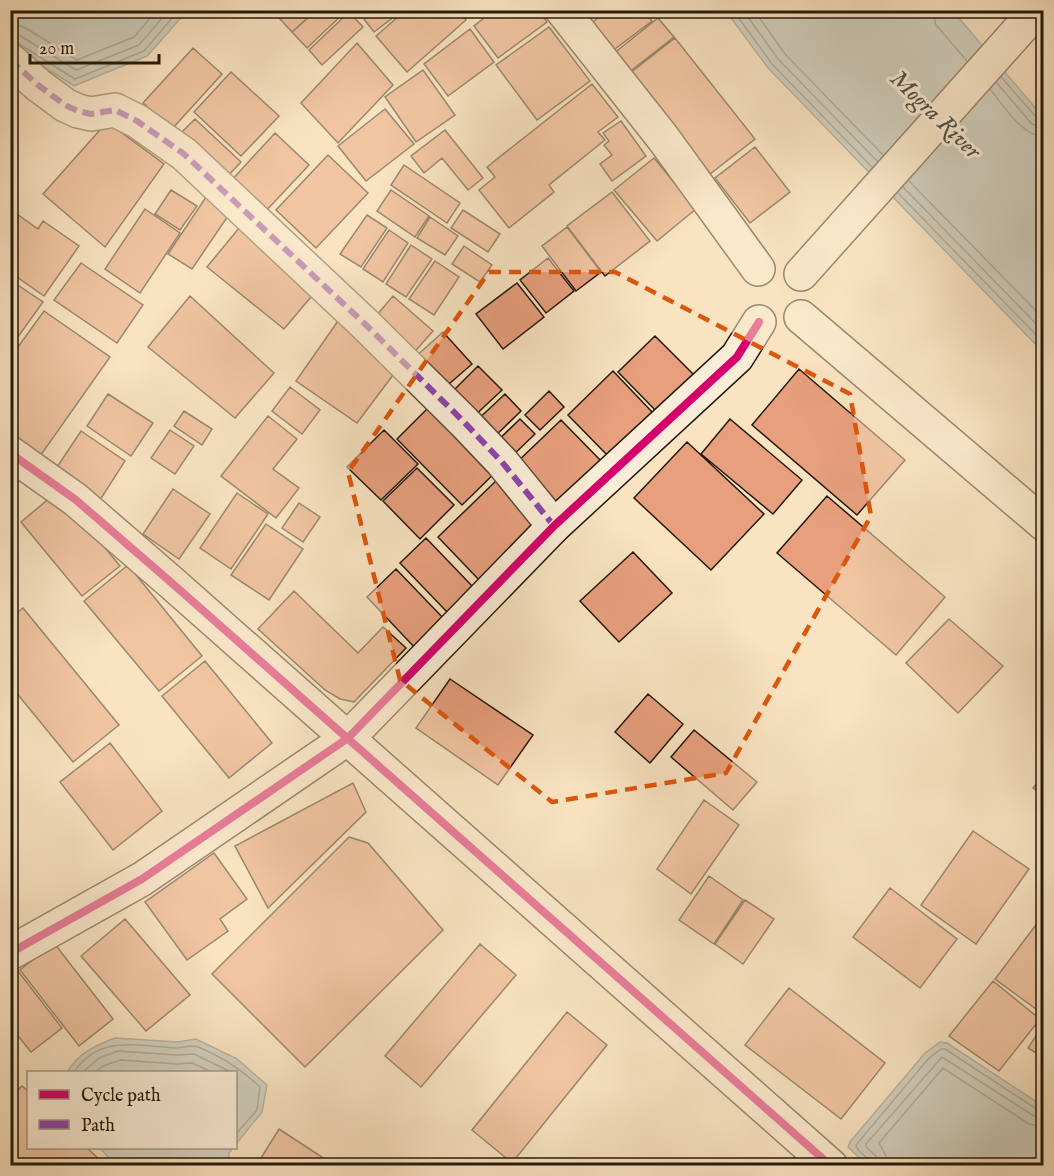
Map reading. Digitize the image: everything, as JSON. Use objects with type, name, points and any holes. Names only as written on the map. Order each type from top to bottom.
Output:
[{"type":"street","points":[[562,10],[663,138],[758,269]]},
{"type":"street","points":[[812,263],[767,264],[750,277],[745,297],[748,308],[759,322],[772,327],[783,327],[801,317],[807,308],[812,263],[1038,10]]},
{"type":"street","points":[[10,60],[65,105],[91,114],[115,110],[137,121],[184,154],[366,325],[464,422],[502,462],[554,526]]},
{"type":"street","points":[[801,317],[1044,524]]},
{"type":"street","points":[[10,953],[142,879],[348,738],[554,526],[737,357],[759,322]]},
{"type":"street","points":[[10,453],[76,500],[831,1166]]},
{"type":"highlighted area","points":[[489,272],[615,272],[850,394],[871,516],[726,773],[552,802],[400,680],[348,472]]},
{"type":"water","points":[[10,11],[187,11],[147,56],[74,86],[11,46]]},
{"type":"water","name":"Mogra River","points":[[726,11],[953,11],[1043,117],[1043,352],[768,68]]},
{"type":"water","points":[[115,1038],[178,1042],[196,1039],[237,1059],[267,1085],[262,1112],[237,1143],[237,1071],[68,1071],[77,1060],[100,1044]]},
{"type":"water","points":[[940,1042],[947,1043],[1043,1106],[1043,1165],[867,1165],[848,1147],[925,1053]]},
{"type":"water","points":[[101,1149],[232,1149],[229,1153],[229,1166],[109,1165],[109,1158]]},
{"type":"building","points":[[289,10],[316,10],[292,32],[280,19]]},
{"type":"building","points":[[317,10],[347,10],[307,48],[292,32]]},
{"type":"building","points":[[357,10],[391,10],[395,16],[374,32]]},
{"type":"building","points":[[406,10],[459,10],[466,20],[407,72],[376,36]]},
{"type":"building","points":[[494,10],[539,10],[547,22],[498,58],[474,26]]},
{"type":"building","points":[[607,10],[643,10],[652,21],[607,55],[586,28]]},
{"type":"building","points":[[349,12],[363,27],[322,65],[309,50]]},
{"type":"building","points":[[658,18],[674,37],[628,73],[613,54]]},
{"type":"building","points":[[549,27],[590,81],[537,120],[496,65]]},
{"type":"building","points":[[470,29],[494,62],[448,96],[424,64]]},
{"type":"building","points":[[675,38],[755,139],[710,174],[629,74]]},
{"type":"building","points":[[357,43],[393,85],[338,143],[301,103]]},
{"type":"building","points":[[193,48],[222,74],[172,129],[143,103]]},
{"type":"building","points":[[423,70],[455,115],[416,142],[385,97]]},
{"type":"building","points":[[231,72],[279,116],[241,156],[194,112]]},
{"type":"building","points":[[592,84],[618,117],[598,132],[605,140],[549,185],[554,192],[509,228],[479,190],[495,177],[487,167]]},
{"type":"building","points":[[385,109],[414,144],[366,181],[338,146]]},
{"type":"building","points":[[195,119],[241,162],[223,181],[176,138]]},
{"type":"building","points":[[621,121],[646,156],[612,181],[600,164],[612,155],[604,145],[609,141],[603,133]]},
{"type":"building","points":[[107,122],[164,164],[105,247],[43,194]]},
{"type":"building","points":[[445,130],[483,178],[468,190],[442,158],[424,173],[411,156]]},
{"type":"building","points":[[275,133],[309,165],[264,213],[230,182]]},
{"type":"building","points":[[755,147],[790,192],[750,223],[715,178]]},
{"type":"building","points":[[328,155],[368,193],[316,248],[276,210]]},
{"type":"building","points":[[654,158],[696,209],[657,241],[614,190]]},
{"type":"building","points":[[404,165],[460,203],[447,223],[391,185]]},
{"type":"building","points":[[171,190],[197,206],[180,230],[155,214]]},
{"type":"building","points":[[391,190],[429,216],[415,237],[377,211]]},
{"type":"building","points":[[612,192],[650,241],[605,276],[567,226]]},
{"type":"building","points":[[206,197],[230,213],[192,269],[168,254]]},
{"type":"building","points":[[10,209],[38,229],[43,221],[79,246],[44,296],[10,272]]},
{"type":"building","points":[[145,209],[180,233],[140,293],[105,269]]},
{"type":"building","points":[[463,210],[500,234],[488,252],[451,228]]},
{"type":"building","points":[[367,215],[387,228],[361,267],[340,254]]},
{"type":"building","points":[[430,217],[458,236],[445,255],[417,238]]},
{"type":"building","points":[[567,227],[601,272],[576,291],[542,246]]},
{"type":"building","points":[[239,228],[316,291],[284,329],[207,267]]},
{"type":"building","points":[[389,230],[408,243],[383,282],[363,269]]},
{"type":"building","points":[[411,245],[432,259],[406,297],[386,284]]},
{"type":"building","points":[[464,246],[492,265],[480,282],[452,264]]},
{"type":"building","points":[[548,258],[574,291],[546,313],[520,280]]},
{"type":"building","points":[[435,261],[459,277],[434,315],[409,299]]},
{"type":"building","points":[[81,263],[143,305],[117,343],[54,300]]},
{"type":"building","points":[[10,280],[43,302],[10,348]]},
{"type":"building","points":[[517,283],[544,317],[503,349],[476,314]]},
{"type":"building","points":[[190,296],[274,373],[235,418],[148,347]]},
{"type":"building","points":[[393,296],[433,331],[410,357],[370,323]]},
{"type":"building","points":[[44,311],[110,357],[38,459],[10,440],[10,358]]},
{"type":"building","points":[[338,321],[393,375],[357,423],[296,381]]},
{"type":"building","points":[[443,332],[472,364],[441,391],[413,359]]},
{"type":"building","points":[[655,336],[696,377],[658,413],[618,372]]},
{"type":"building","points":[[478,366],[502,390],[470,420],[447,397]]},
{"type":"building","points":[[799,369],[905,460],[857,515],[752,425]]},
{"type":"building","points":[[613,371],[654,414],[610,458],[568,415]]},
{"type":"building","points":[[290,387],[320,410],[302,434],[272,411]]},
{"type":"building","points":[[549,391],[564,407],[540,430],[525,415]]},
{"type":"building","points":[[108,394],[153,423],[131,456],[87,426]]},
{"type":"building","points":[[505,394],[521,411],[489,442],[472,425]]},
{"type":"building","points":[[437,399],[502,466],[462,505],[397,439]]},
{"type":"building","points":[[184,411],[212,429],[202,445],[174,426]]},
{"type":"building","points":[[268,416],[297,439],[273,469],[299,488],[276,518],[221,476]]},
{"type":"building","points":[[520,419],[535,434],[506,462],[491,447]]},
{"type":"building","points":[[730,419],[802,480],[773,514],[701,454]]},
{"type":"building","points":[[561,420],[604,464],[556,512],[512,467]]},
{"type":"building","points":[[170,430],[194,446],[175,474],[151,458]]},
{"type":"building","points":[[384,430],[418,464],[381,500],[347,467]]},
{"type":"building","points":[[81,431],[125,461],[100,500],[55,470]]},
{"type":"building","points":[[687,442],[764,514],[711,570],[634,498]]},
{"type":"building","points":[[417,468],[454,505],[420,539],[383,501]]},
{"type":"building","points":[[498,479],[543,524],[482,583],[438,537]]},
{"type":"building","points":[[173,489],[210,514],[179,559],[143,534]]},
{"type":"building","points":[[58,491],[120,566],[82,596],[21,522]]},
{"type":"building","points":[[237,493],[268,514],[231,569],[200,548]]},
{"type":"building","points":[[827,496],[945,597],[896,655],[777,553]]},
{"type":"building","points":[[299,503],[320,517],[303,542],[282,528]]},
{"type":"building","points":[[266,524],[303,549],[269,600],[231,575]]},
{"type":"building","points":[[426,538],[473,587],[447,612],[400,563]]},
{"type":"building","points":[[633,552],[672,593],[619,642],[580,601]]},
{"type":"building","points":[[128,565],[202,656],[159,691],[84,601]]},
{"type":"building","points":[[396,569],[446,621],[417,650],[367,597]]},
{"type":"building","points":[[294,591],[358,653],[383,627],[406,648],[354,702],[340,699],[325,690],[258,629]]},
{"type":"building","points":[[23,608],[119,725],[73,762],[10,685],[10,618]]},
{"type":"building","points":[[949,619],[1003,666],[958,713],[906,663]]},
{"type":"building","points":[[205,661],[272,743],[229,778],[162,696]]},
{"type":"building","points":[[450,679],[533,735],[498,785],[416,728]]},
{"type":"building","points":[[648,694],[683,724],[650,763],[615,732]]},
{"type":"building","points":[[694,730],[757,782],[733,810],[671,757]]},
{"type":"building","points":[[110,743],[162,811],[113,850],[60,782]]},
{"type":"building","points":[[1044,775],[1044,797],[1033,788]]},
{"type":"building","points":[[353,783],[366,812],[268,908],[235,846]]},
{"type":"building","points":[[704,800],[739,825],[691,894],[657,869]]},
{"type":"building","points":[[973,831],[1029,869],[976,944],[921,905]]},
{"type":"building","points":[[349,837],[368,843],[443,930],[305,1067],[212,974]]},
{"type":"building","points":[[214,853],[247,899],[220,919],[228,931],[187,960],[145,902]]},
{"type":"building","points":[[709,876],[743,900],[714,944],[679,920]]},
{"type":"building","points":[[890,888],[957,939],[920,988],[853,937]]},
{"type":"building","points":[[745,900],[774,919],[743,964],[715,944]]},
{"type":"building","points":[[1042,917],[1044,919],[1044,1007],[1040,1012],[995,979]]},
{"type":"building","points":[[125,919],[190,995],[146,1031],[81,956]]},
{"type":"building","points":[[54,943],[113,1019],[79,1046],[20,970]]},
{"type":"building","points":[[480,944],[516,975],[421,1087],[385,1056]]},
{"type":"building","points":[[18,971],[62,1028],[31,1052],[10,1026],[10,977]]},
{"type":"building","points":[[993,981],[1040,1019],[999,1071],[949,1036]]},
{"type":"building","points":[[789,988],[885,1063],[841,1119],[745,1045]]},
{"type":"building","points":[[567,1012],[607,1045],[512,1163],[472,1130]]},
{"type":"building","points":[[1044,1024],[1044,1058],[1028,1048]]},
{"type":"building","points":[[22,1086],[27,1090],[27,1149],[88,1149],[102,1162],[99,1166],[14,1166],[10,1162],[10,1098]]},
{"type":"building","points":[[279,1129],[328,1161],[325,1166],[256,1166]]},
{"type":"marked path","points":[[10,60],[65,105],[91,114],[115,110],[137,121],[184,154],[366,325],[464,422],[502,462],[554,526]]},
{"type":"cycle path","points":[[10,953],[142,879],[348,738],[554,526],[737,357],[759,322]]},
{"type":"cycle path","points":[[10,453],[76,500],[173,584],[831,1166]]}]
